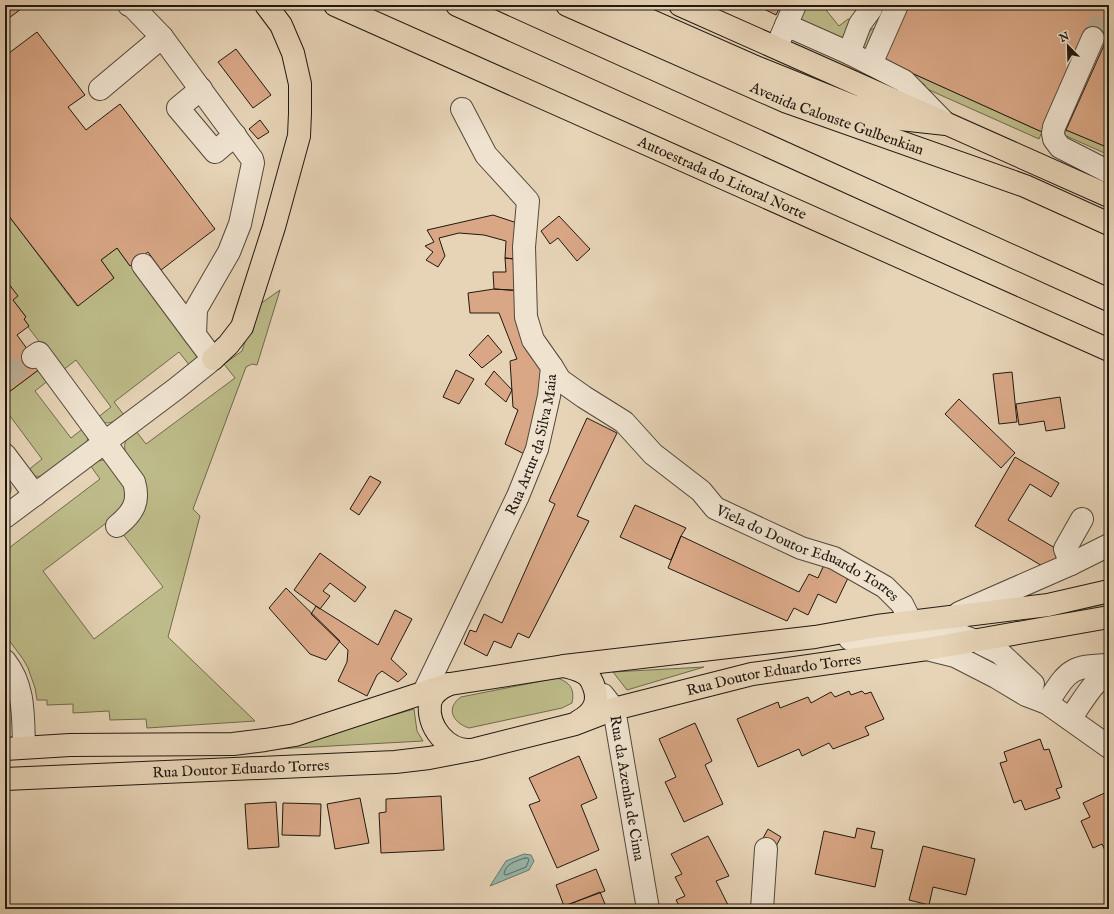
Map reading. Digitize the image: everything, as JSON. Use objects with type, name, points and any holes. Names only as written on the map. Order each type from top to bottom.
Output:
[{"type":"main road","points":[[212,359],[228,345],[242,327],[274,227],[299,136],[300,84],[293,53],[281,25],[266,5]]},
{"type":"main road","name":"Autoestrada do Litoral Norte","points":[[335,5],[1109,350]]},
{"type":"main road","points":[[457,5],[1109,300]]},
{"type":"main road","name":"Avenida Calouste Gulbenkian","points":[[567,5],[787,102],[1025,186],[1109,224]]},
{"type":"main road","points":[[615,5],[758,68],[850,105],[891,118],[946,124]]},
{"type":"main road","points":[[680,5],[1109,196]]},
{"type":"main road","name":"Rua Doutor Eduardo Torres","points":[[15,748],[233,744],[265,740],[295,735],[450,684],[564,666],[815,637],[848,630],[1048,605],[1109,591]]},
{"type":"main road","name":"Rua Doutor Eduardo Torres","points":[[5,779],[395,762],[429,758],[476,749],[575,724],[614,709],[752,674],[927,649],[1109,617]]},
{"type":"main road","name":"Rua Doutor Eduardo Torres","points":[[564,666],[580,671],[588,676],[596,692],[596,702],[593,711],[575,724]]},
{"type":"main road","name":"Rua Doutor Eduardo Torres","points":[[450,684],[441,688],[435,694],[430,703],[434,727],[446,742],[456,748],[464,750],[476,749]]},
{"type":"street","points":[[129,5],[133,7],[162,37],[252,159],[240,224],[230,252],[196,309],[195,335]]},
{"type":"street","points":[[775,48],[794,5]]},
{"type":"street","points":[[871,64],[897,5]]},
{"type":"street","points":[[849,53],[860,24],[872,6]]},
{"type":"street","points":[[786,25],[849,53],[904,81],[946,124]]},
{"type":"street","points":[[100,89],[162,37]]},
{"type":"street","points":[[1093,38],[1054,127],[1053,133],[1054,139],[1060,147],[1109,172]]},
{"type":"street","points":[[201,89],[178,108],[214,152],[235,136]]},
{"type":"street","name":"Rua Artur da Silva Maia","points":[[424,692],[518,496],[537,449],[549,396],[552,367],[533,340],[526,317],[524,247],[528,201],[486,155],[462,109]]},
{"type":"street","points":[[5,517],[177,388],[212,359],[143,265]]},
{"type":"street","points":[[33,357],[39,353],[130,474],[134,482],[137,490],[136,499],[130,515],[117,526]]},
{"type":"street","name":"Viela do Doutor Eduardo Torres","points":[[552,367],[560,380],[624,422],[653,454],[701,491],[715,508],[801,548],[834,558],[885,587],[902,604],[910,622]]},
{"type":"street","points":[[5,455],[35,495]]},
{"type":"street","points":[[1071,564],[1065,550],[1082,519]]},
{"type":"street","points":[[949,618],[1071,564],[1109,545]]},
{"type":"street","name":"Rua Doutor Eduardo Torres","points":[[815,637],[849,639],[946,630],[976,641]]},
{"type":"street","points":[[1020,633],[1009,646],[1010,651],[1047,703]]},
{"type":"street","points":[[976,641],[1000,653],[1033,684]]},
{"type":"street","points":[[927,649],[955,656],[996,677],[1026,695],[1047,703],[1109,747]]},
{"type":"street","points":[[5,661],[8,668],[8,675],[5,682]]},
{"type":"street","points":[[5,661],[15,676],[20,691],[15,748]]},
{"type":"street","points":[[1047,703],[1067,673],[1084,667],[1109,665]]},
{"type":"street","points":[[1070,719],[1093,686],[1109,671]]},
{"type":"street","name":"Rua da Azenha de Cima","points":[[588,676],[614,709],[648,909]]},
{"type":"street","points":[[762,909],[766,849]]},
{"type":"shaded area","points":[[801,5],[822,5],[839,26],[848,19],[850,20],[845,41],[793,22]]},
{"type":"shaded area","points":[[876,27],[866,51],[864,52],[859,42],[867,32]]},
{"type":"shaded area","points":[[883,60],[1042,132],[1039,139],[927,89],[924,84]]},
{"type":"shaded area","points":[[1066,130],[1109,148],[1109,155],[1064,135]]},
{"type":"shaded area","points":[[5,211],[77,306],[114,278],[101,260],[117,248],[130,266],[133,263],[197,356],[195,361],[190,366],[179,352],[114,402],[124,415],[117,420],[107,423],[97,418],[111,407],[76,360],[62,371],[28,327],[24,319],[26,317],[13,300],[5,279]]},
{"type":"shaded area","points":[[280,290],[257,365],[252,364],[246,367],[193,509],[200,516],[168,637],[255,721],[147,728],[146,719],[110,720],[109,711],[73,713],[73,704],[47,705],[47,700],[37,700],[35,688],[28,668],[5,635],[5,551],[100,479],[90,465],[103,460],[108,462],[123,480],[127,502],[118,514],[43,571],[94,639],[163,587],[122,533],[129,528],[127,455],[125,451],[126,441],[136,431],[146,444],[235,378],[224,364],[242,351],[256,307]]},
{"type":"shaded area","points":[[37,371],[42,373],[49,380],[35,391],[71,438],[85,427],[88,438],[86,443],[42,476],[32,475],[27,471],[42,459],[7,412],[5,413],[5,395]]},
{"type":"shaded area","points":[[5,475],[9,482],[11,491],[5,500]]},
{"type":"shaded area","points":[[1109,603],[1109,608],[1042,618]]},
{"type":"shaded area","points":[[704,667],[627,690],[613,672]]},
{"type":"shaded area","points":[[557,678],[568,684],[573,694],[572,703],[562,708],[469,728],[459,723],[453,715],[453,706],[461,697]]},
{"type":"shaded area","points":[[414,709],[417,731],[423,741],[276,749]]},
{"type":"water","points":[[524,854],[531,855],[534,861],[529,870],[490,886],[506,861]]},
{"type":"building","points":[[5,5],[25,5],[25,6],[5,21]]},
{"type":"building","points":[[756,5],[781,5],[776,15]]},
{"type":"building","points":[[809,5],[815,5],[813,9],[808,7]]},
{"type":"building","points":[[908,5],[1109,5],[1109,148],[1066,130],[1105,43],[1086,35],[1042,132],[883,60]]},
{"type":"building","points":[[37,32],[85,95],[68,107],[86,130],[120,104],[215,229],[161,270],[148,252],[130,266],[117,248],[101,260],[114,278],[78,306],[5,211],[5,56]]},
{"type":"building","points":[[236,49],[271,95],[253,108],[218,62]]},
{"type":"building","points":[[260,120],[269,132],[258,139],[249,129]]},
{"type":"building","points":[[493,215],[526,226],[524,260],[505,258],[506,241],[484,235],[459,233],[439,238],[445,256],[438,267],[426,260],[433,252],[425,246],[434,242],[427,230]]},
{"type":"building","points":[[559,216],[590,249],[577,261],[558,238],[550,244],[541,231]]},
{"type":"building","points":[[505,258],[524,260],[525,291],[494,289],[493,272],[506,272]]},
{"type":"building","points":[[5,279],[18,296],[13,300],[26,317],[24,319],[29,326],[17,335],[41,368],[5,395]]},
{"type":"building","points":[[494,289],[525,291],[549,396],[528,456],[505,444],[518,410],[513,407],[510,361],[517,359],[499,313],[470,313],[468,293]]},
{"type":"building","points":[[488,335],[502,352],[482,368],[469,355]]},
{"type":"building","points":[[456,370],[474,379],[459,404],[443,397]]},
{"type":"building","points":[[494,371],[512,390],[506,402],[485,384]]},
{"type":"building","points":[[1012,372],[1017,422],[999,424],[993,374]]},
{"type":"building","points":[[1060,397],[1065,428],[1046,431],[1044,421],[1019,425],[1016,404]]},
{"type":"building","points":[[959,399],[1015,453],[1001,468],[945,414]]},
{"type":"building","points":[[587,418],[617,433],[577,516],[589,521],[529,638],[518,633],[511,648],[494,641],[487,656],[464,644],[470,630],[476,632],[484,614],[502,623],[555,504],[549,501]]},
{"type":"building","points":[[1015,457],[1059,483],[1051,497],[1030,484],[1008,520],[1060,551],[1049,570],[975,526]]},
{"type":"building","points":[[370,476],[381,482],[359,515],[350,509]]},
{"type":"building","points":[[635,505],[686,528],[671,560],[620,537]]},
{"type":"building","points":[[681,536],[799,592],[809,574],[818,578],[824,565],[849,576],[836,603],[818,594],[808,615],[794,608],[787,621],[668,568]]},
{"type":"building","points":[[320,553],[366,587],[355,602],[330,583],[323,591],[330,596],[320,609],[294,590]]},
{"type":"building","points":[[286,588],[340,641],[326,660],[310,654],[269,608]]},
{"type":"building","points":[[316,606],[378,645],[395,610],[412,619],[391,659],[407,674],[398,682],[382,671],[377,675],[367,696],[338,681],[347,662],[348,650],[311,614]]},
{"type":"building","points":[[849,691],[851,695],[862,691],[865,694],[871,692],[884,719],[865,727],[869,735],[833,749],[829,743],[802,756],[799,749],[758,767],[737,719],[778,702],[780,708],[808,697],[811,703],[831,692],[835,697]]},
{"type":"building","points":[[695,723],[712,761],[705,765],[723,804],[684,822],[665,782],[676,777],[659,739]]},
{"type":"building","points":[[1040,739],[1044,750],[1049,749],[1062,787],[1056,789],[1060,798],[1025,810],[1021,800],[1014,803],[1000,763],[1007,761],[1004,752]]},
{"type":"building","points":[[579,756],[597,798],[581,805],[599,850],[557,868],[529,805],[540,801],[529,778]]},
{"type":"building","points":[[1109,791],[1108,857],[1102,844],[1093,848],[1081,821],[1090,817],[1083,803]]},
{"type":"building","points":[[441,796],[444,850],[381,853],[379,813],[386,812],[386,799]]},
{"type":"building","points":[[360,798],[369,843],[335,849],[327,804]]},
{"type":"building","points":[[276,802],[279,847],[248,849],[245,804]]},
{"type":"building","points":[[283,803],[321,804],[320,836],[282,835]]},
{"type":"building","points":[[857,828],[875,832],[871,848],[883,850],[875,887],[815,874],[824,831],[855,838]]},
{"type":"building","points":[[768,829],[781,837],[775,848],[762,840]]},
{"type":"building","points":[[708,836],[729,876],[716,881],[730,909],[681,909],[676,900],[685,896],[675,877],[682,874],[671,854]]},
{"type":"building","points":[[923,846],[975,859],[966,895],[933,887],[929,905],[909,900]]},
{"type":"building","points":[[596,869],[605,891],[564,906],[556,885]]},
{"type":"building","points":[[600,892],[607,909],[560,909],[560,908]]},
{"type":"tunnel","points":[[1093,38],[1108,5]]},
{"type":"tunnel","points":[[5,378],[33,357]]}]
